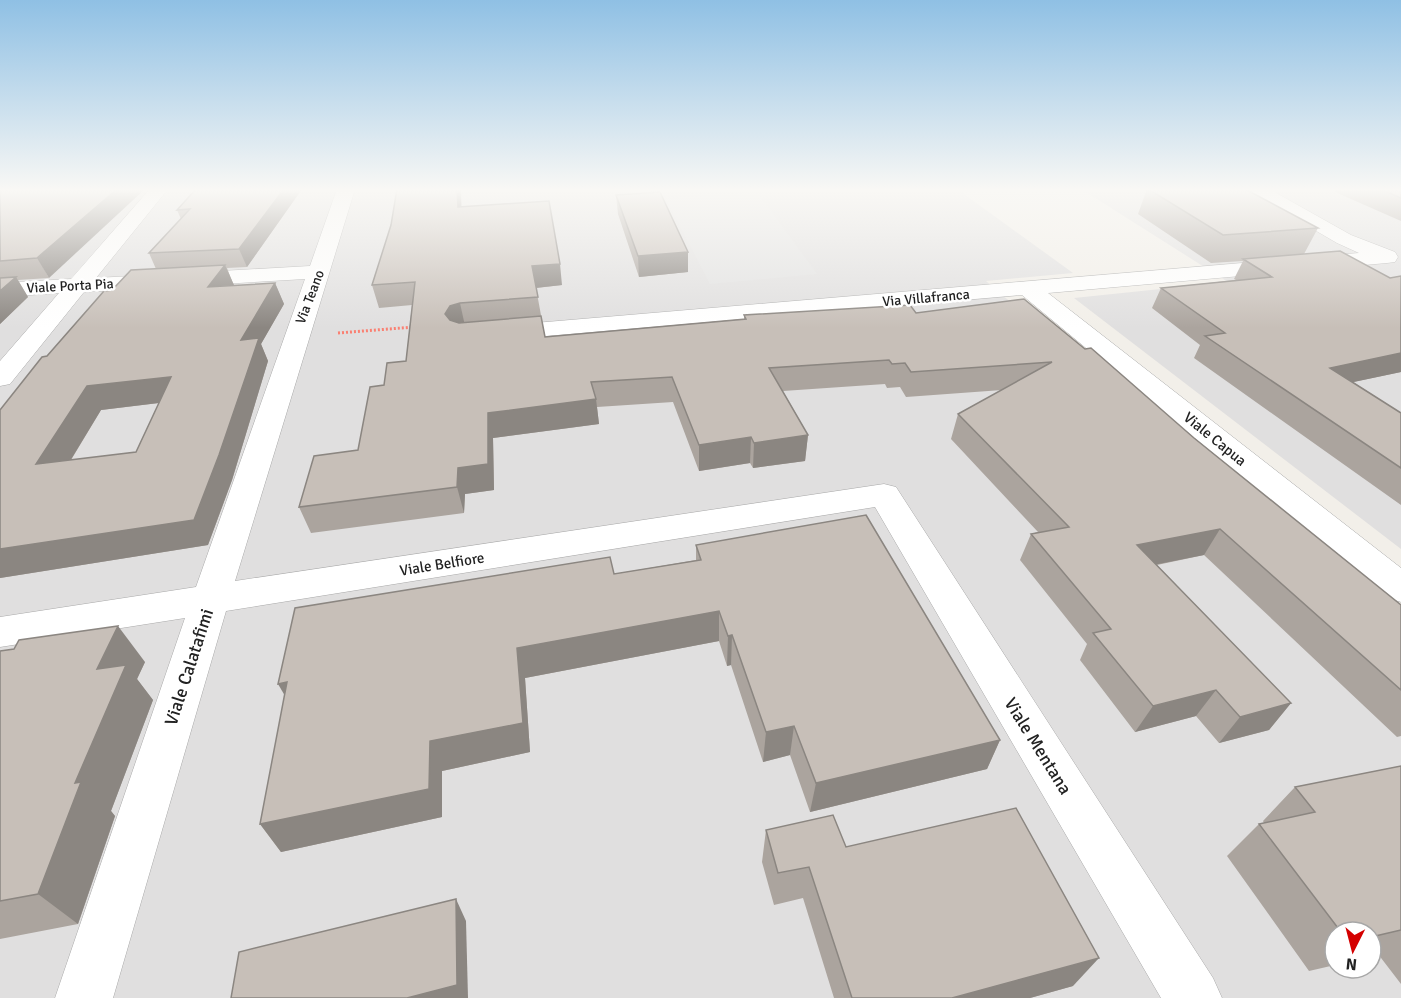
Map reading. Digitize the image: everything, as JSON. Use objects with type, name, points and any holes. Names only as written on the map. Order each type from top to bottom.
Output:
[{"type":"street","points":[[0,378],[119,236]]},
{"type":"street","name":"Via Teano","points":[[296,337],[331,236]]},
{"type":"street","points":[[1338,236],[1394,260]]},
{"type":"street","name":"Via Villafranca","points":[[476,335],[1394,260]]},
{"type":"street","name":"Viale Porta Pia","points":[[0,290],[320,272]]},
{"type":"street","name":"Viale Capua","points":[[1029,289],[1401,588]]},
{"type":"street","name":"Viale Calatafimi","points":[[84,998],[296,337]]},
{"type":"street","name":"Viale Belfiore","points":[[0,632],[884,495]]},
{"type":"street","name":"Viale Mentana","points":[[884,495],[1193,998]]},
{"type":"shaded area","points":[[0,236],[1021,236],[1073,273],[986,281],[1401,639],[1401,998],[0,998]]},
{"type":"shaded area","points":[[685,236],[789,236],[817,274],[710,284]]},
{"type":"shaded area","points":[[1155,236],[1401,236],[1401,549],[1074,298],[1228,282]]},
{"type":"building","points":[[0,236],[63,236],[37,258],[0,261]]},
{"type":"building","points":[[165,236],[249,236],[239,249],[149,253]]},
{"type":"building","points":[[388,236],[555,236],[560,264],[532,266],[538,297],[460,303],[450,306],[445,314],[450,320],[459,323],[541,316],[545,337],[746,319],[744,315],[910,305],[916,313],[1024,299],[1085,349],[1091,348],[1194,438],[1401,605],[1401,690],[1220,529],[1137,545],[1291,703],[1240,717],[1216,690],[1153,706],[1093,633],[1111,629],[1031,534],[1069,527],[958,414],[1052,362],[911,372],[905,363],[892,364],[889,360],[769,368],[808,435],[754,443],[751,437],[699,445],[672,377],[591,382],[596,399],[488,413],[488,464],[458,468],[457,487],[299,507],[314,456],[358,450],[370,387],[384,385],[387,363],[406,361],[415,282],[372,285]]},
{"type":"building","points":[[631,236],[680,236],[688,252],[638,256]]},
{"type":"building","points":[[1340,251],[1390,278],[1401,276],[1401,353],[1330,368],[1401,413],[1401,468],[1205,336],[1225,333],[1161,288],[1272,277],[1243,259]]},
{"type":"building","points":[[225,265],[208,287],[275,283],[241,340],[259,338],[194,520],[0,549],[0,410],[42,357],[47,356],[104,291],[112,290],[131,270]],"holes":[[[171,377],[136,452],[36,464],[87,386]]]},
{"type":"building","points":[[16,277],[0,291],[0,278]]},
{"type":"building","points":[[866,515],[1000,740],[816,783],[794,726],[766,732],[732,635],[728,636],[719,611],[517,648],[523,723],[430,741],[429,789],[260,824],[287,682],[278,684],[295,608],[610,557],[614,574],[701,560],[696,545]]},
{"type":"building","points":[[118,626],[97,669],[126,665],[75,783],[81,782],[38,894],[0,901],[0,651],[14,649],[19,640]]},
{"type":"building","points":[[1401,766],[1401,930],[1383,934],[1383,920],[1332,920],[1259,824],[1315,812],[1295,787]]},
{"type":"building","points":[[1016,808],[1099,958],[952,998],[852,998],[809,867],[778,873],[766,830],[833,815],[846,847]]},
{"type":"building","points":[[456,899],[457,985],[407,998],[231,998],[239,952]]}]
